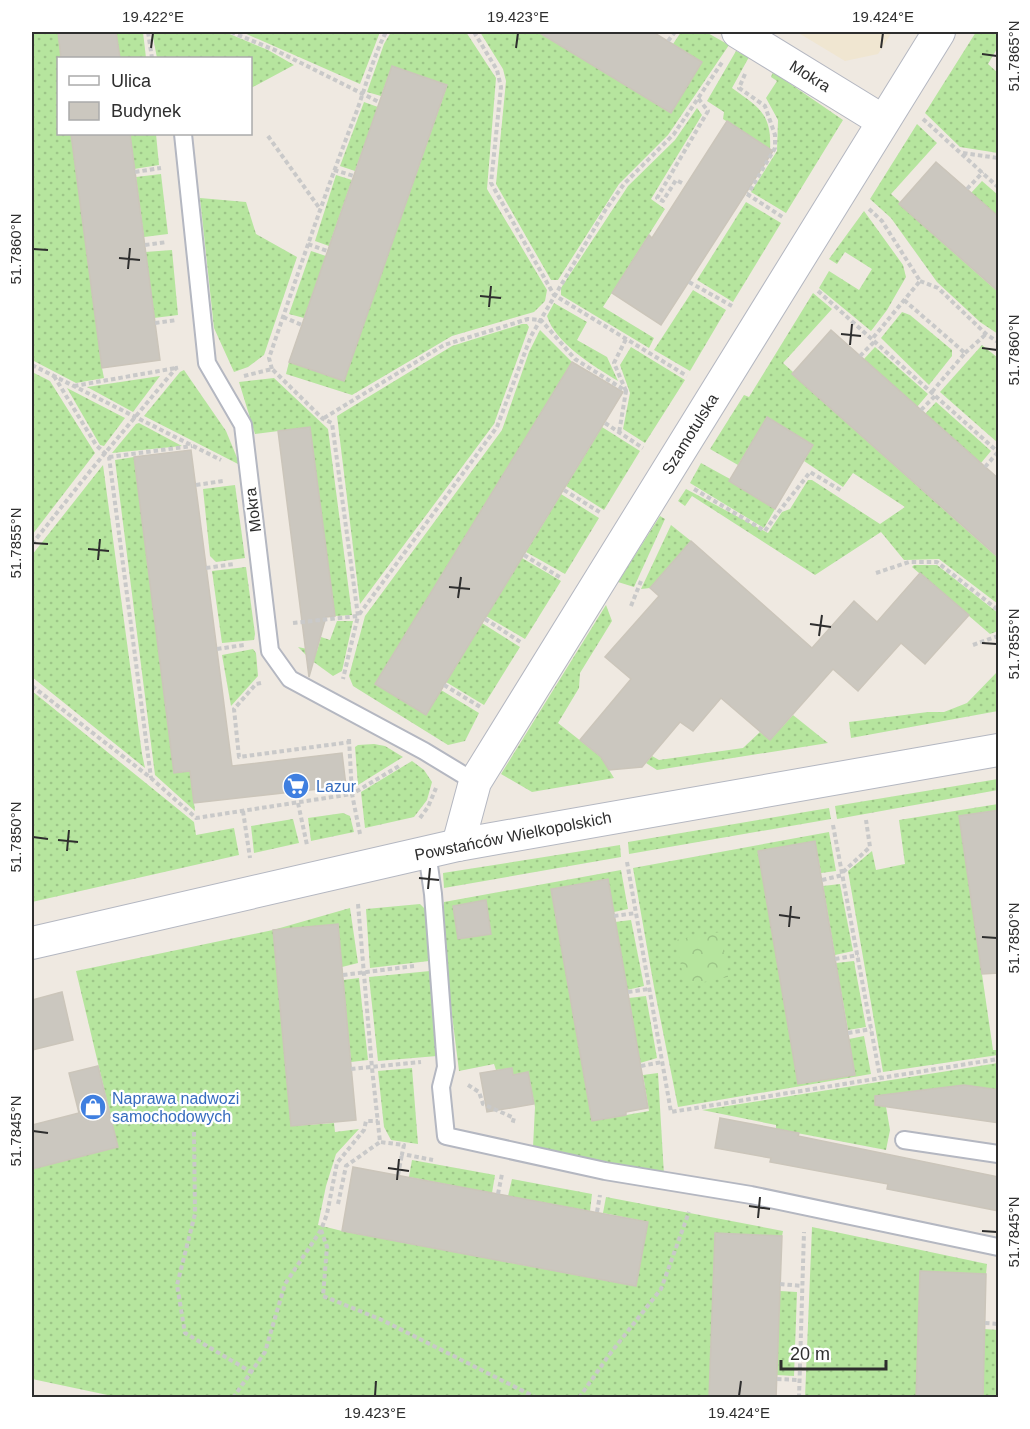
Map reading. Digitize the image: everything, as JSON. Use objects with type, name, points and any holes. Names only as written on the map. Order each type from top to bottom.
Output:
[{"type":"street","name":"Szamotulska","points":[[458,845],[475,782],[939,32]]},
{"type":"street","name":"Mokra","points":[[740,33],[890,109]]},
{"type":"street","name":"Powstańców Wielkopolskich","points":[[32,943],[458,845],[999,750]]},
{"type":"lane","name":"Mokra","points":[[183,135],[207,363],[243,425],[270,651],[290,679],[349,711],[419,754],[475,782]]},
{"type":"lane","points":[[427,852],[433,894],[446,1068],[441,1087],[446,1136],[605,1171],[751,1195],[999,1247]]},
{"type":"lane","points":[[904,1140],[999,1154]]},
{"type":"path","points":[[148,32],[152,57]]},
{"type":"path","points":[[231,32],[277,51],[379,102]]},
{"type":"path","points":[[360,835],[352,794],[349,711],[341,687],[358,616],[332,423],[323,419],[272,369],[269,358],[334,170],[386,32]]},
{"type":"path","points":[[474,32],[498,70],[501,87],[491,183],[554,295],[715,393]]},
{"type":"path","points":[[668,41],[675,32]]},
{"type":"path","points":[[287,624],[358,616],[497,428],[531,336],[606,209],[624,184],[674,134],[740,33]]},
{"type":"path","points":[[747,71],[739,88],[765,106],[775,135],[775,148],[747,194],[787,220]]},
{"type":"path","points":[[682,183],[676,180],[663,201],[657,198],[708,111],[698,99]]},
{"type":"path","points":[[890,109],[962,153],[999,187]]},
{"type":"path","points":[[268,136],[321,209]]},
{"type":"path","points":[[962,153],[999,158]]},
{"type":"path","points":[[135,172],[165,168]]},
{"type":"path","points":[[334,170],[354,176]]},
{"type":"path","points":[[967,189],[983,172]]},
{"type":"path","points":[[868,207],[882,221],[920,281],[938,288],[986,334],[999,342]]},
{"type":"path","points":[[144,245],[174,241]]},
{"type":"path","points":[[308,244],[327,251]]},
{"type":"path","points":[[792,269],[998,452],[985,467]]},
{"type":"path","points":[[860,356],[920,281]]},
{"type":"path","points":[[689,282],[735,308]]},
{"type":"path","points":[[904,300],[965,353]]},
{"type":"path","points":[[282,317],[302,325]]},
{"type":"path","points":[[155,323],[184,319]]},
{"type":"path","points":[[323,419],[444,345],[528,319],[541,320],[575,359],[626,391]]},
{"type":"path","points":[[921,410],[965,353],[986,334]]},
{"type":"path","points":[[619,433],[626,391],[614,363],[627,339]]},
{"type":"path","points":[[74,386],[207,363],[239,377],[272,369]]},
{"type":"path","points":[[32,365],[228,464]]},
{"type":"path","points":[[32,544],[177,368]]},
{"type":"path","points":[[53,376],[104,454],[110,457],[193,446]]},
{"type":"path","points":[[604,423],[646,450],[647,448]]},
{"type":"path","points":[[110,457],[151,778]]},
{"type":"path","points":[[685,484],[765,531],[783,505],[791,500],[810,472],[842,491]]},
{"type":"path","points":[[196,485],[228,481]]},
{"type":"path","points":[[564,490],[604,515]]},
{"type":"path","points":[[524,555],[564,580]]},
{"type":"path","points":[[876,573],[909,562],[937,562],[999,610]]},
{"type":"path","points":[[206,567],[239,563]]},
{"type":"path","points":[[485,619],[525,645]]},
{"type":"path","points":[[973,645],[999,636]]},
{"type":"path","points":[[217,649],[249,644]]},
{"type":"path","points":[[264,682],[256,684],[234,709],[239,758],[360,742]]},
{"type":"path","points":[[444,685],[486,710]]},
{"type":"path","points":[[32,686],[151,778],[196,818],[352,794],[419,754],[438,781],[428,807],[417,821]]},
{"type":"path","points":[[298,802],[307,846]]},
{"type":"path","points":[[243,811],[250,859]]},
{"type":"path","points":[[822,880],[843,874],[870,847],[866,820]]},
{"type":"path","points":[[833,825],[880,1077]]},
{"type":"path","points":[[627,862],[671,1112],[999,1059]]},
{"type":"path","points":[[614,916],[636,913]]},
{"type":"path","points":[[835,959],[858,956]]},
{"type":"path","points":[[343,975],[438,964]]},
{"type":"path","points":[[628,993],[649,989]]},
{"type":"path","points":[[848,1033],[871,1029]]},
{"type":"path","points":[[641,1066],[662,1062]]},
{"type":"path","points":[[233,1398],[265,1352],[285,1284],[321,1230],[327,1214],[338,1162],[364,1130],[366,1121],[378,1121]]},
{"type":"path","points":[[194,1132],[195,1214],[177,1285],[185,1333],[251,1372]]},
{"type":"path","points":[[338,1204],[346,1166],[381,1142]]},
{"type":"path","points":[[398,1175],[402,1154]]},
{"type":"path","points":[[498,1194],[502,1173]]},
{"type":"path","points":[[597,1212],[600,1191]]},
{"type":"path","points":[[579,1398],[609,1355],[661,1289],[690,1208]]},
{"type":"path","points":[[321,1230],[327,1247],[323,1296],[382,1320],[537,1398]]},
{"type":"path","points":[[799,1398],[804,1230]]},
{"type":"path","points":[[780,1284],[802,1286]]},
{"type":"path","points":[[985,1323],[999,1324]]},
{"type":"path","points":[[777,1379],[799,1380]]},
{"type":"shaded area","points":[[797,32],[892,32],[878,54],[845,61]]},
{"type":"green space","points":[[32,32],[58,32],[61,57],[57,57],[57,135],[71,135],[104,378],[76,383],[32,360]]},
{"type":"green space","points":[[116,32],[143,32],[146,57],[120,57]]},
{"type":"green space","points":[[152,32],[225,32],[268,50],[294,65],[252,87],[252,57],[157,57]]},
{"type":"green space","points":[[242,32],[380,32],[360,84]]},
{"type":"green space","points":[[391,32],[466,32],[496,78],[487,189],[547,290],[545,301],[534,312],[452,336],[352,395],[286,374],[289,362],[344,381],[447,86],[392,66],[381,96],[367,92],[384,44]]},
{"type":"green space","points":[[480,32],[538,32],[671,113],[702,62],[673,44],[681,32],[706,32],[729,45],[668,135],[619,184],[558,280],[551,280],[496,184],[506,81],[503,69]]},
{"type":"green space","points":[[976,32],[998,32],[998,47],[988,64],[998,73],[998,153],[960,147],[925,113]]},
{"type":"green space","points":[[736,51],[749,57],[732,88],[762,112],[769,127],[770,149],[723,119],[724,112],[707,101]]},
{"type":"green space","points":[[773,72],[843,120],[786,213],[751,192],[777,151],[778,120],[766,98],[777,81],[771,77]]},
{"type":"green space","points":[[364,102],[378,107],[355,171],[340,166]]},
{"type":"green space","points":[[697,108],[702,115],[651,199],[665,209],[603,307],[654,338],[649,348],[561,295],[561,288],[628,186],[675,140]]},
{"type":"green space","points":[[917,124],[937,143],[891,194],[900,202],[899,204],[998,292],[998,334],[980,322],[937,282],[891,218],[870,199]]},
{"type":"green space","points":[[130,135],[156,135],[159,165],[134,169]]},
{"type":"green space","points":[[161,174],[168,234],[144,237],[136,177]]},
{"type":"green space","points":[[336,175],[352,180],[329,246],[315,241]]},
{"type":"green space","points":[[982,181],[998,195],[998,217],[971,193]]},
{"type":"green space","points":[[200,198],[246,202],[256,234],[297,257],[264,355],[248,367],[234,372],[214,328]]},
{"type":"green space","points":[[746,202],[781,223],[733,302],[697,280]]},
{"type":"green space","points":[[864,211],[903,265],[906,277],[887,310],[871,331],[819,288],[829,271],[859,290],[872,269],[845,252],[837,264],[829,259]]},
{"type":"green space","points":[[172,250],[178,315],[154,318],[145,252]]},
{"type":"green space","points":[[311,251],[326,256],[304,318],[289,314]]},
{"type":"green space","points":[[693,290],[726,310],[690,371],[654,350]]},
{"type":"green space","points":[[813,293],[832,309],[783,363],[793,372],[792,374],[998,558],[998,604],[939,559],[904,560],[881,532],[815,575],[692,496],[685,506],[678,501],[686,489],[768,533],[782,512],[790,509],[808,480],[812,480],[880,524],[905,507],[853,473],[843,487],[804,461],[813,445],[767,417],[738,465],[710,449],[744,395],[749,397]]},
{"type":"green space","points":[[554,303],[587,322],[577,340],[607,357],[618,381],[598,369],[558,336],[547,316]]},
{"type":"green space","points":[[902,312],[910,315],[952,350],[952,356],[929,385],[881,338]]},
{"type":"green space","points":[[527,324],[529,327],[494,424],[360,604],[337,416],[452,346]]},
{"type":"green space","points":[[540,330],[572,362],[375,684],[441,690],[479,713],[465,741],[448,745],[353,686],[349,676],[365,616],[502,430],[529,352]]},
{"type":"green space","points":[[982,345],[998,358],[998,443],[940,392]]},
{"type":"green space","points":[[631,347],[685,380],[645,443],[623,429],[630,393],[620,365]]},
{"type":"green space","points":[[875,347],[928,394],[917,407],[864,359]]},
{"type":"green space","points":[[184,370],[226,431],[240,465],[144,416]]},
{"type":"green space","points":[[32,372],[50,381],[95,453],[32,535]]},
{"type":"green space","points":[[160,376],[133,412],[87,387]]},
{"type":"green space","points":[[274,378],[328,429],[352,615],[335,616],[310,427],[255,434],[239,382]]},
{"type":"green space","points":[[67,388],[125,418],[104,446],[100,445]]},
{"type":"green space","points":[[936,402],[991,451],[981,463],[925,414]]},
{"type":"green space","points":[[139,423],[182,446],[112,453]]},
{"type":"green space","points":[[602,427],[640,451],[604,510],[566,486]]},
{"type":"green space","points":[[134,457],[174,773],[190,771],[195,811],[155,775],[115,460]]},
{"type":"green space","points":[[701,463],[775,509],[764,528],[690,483]]},
{"type":"green space","points":[[103,465],[145,768],[32,677],[32,555]]},
{"type":"green space","points":[[235,485],[245,558],[216,562],[210,556],[203,489]]},
{"type":"green space","points":[[561,494],[599,518],[565,574],[526,552]]},
{"type":"green space","points":[[660,516],[665,519],[634,587],[618,582]]},
{"type":"green space","points":[[671,525],[691,541],[650,588],[641,589]]},
{"type":"green space","points":[[522,558],[561,581],[525,639],[486,616]]},
{"type":"green space","points":[[914,565],[937,565],[998,613],[998,631],[990,634],[912,567]]},
{"type":"green space","points":[[246,567],[254,640],[222,643],[212,571]]},
{"type":"green space","points":[[606,605],[612,621],[580,673],[579,688],[558,723],[601,757],[614,778],[532,792],[501,774]]},
{"type":"green space","points":[[337,621],[353,621],[342,671],[333,676],[298,647],[317,651],[321,637],[330,640]]},
{"type":"green space","points":[[482,623],[520,647],[484,705],[446,682]]},
{"type":"green space","points":[[253,649],[256,653],[258,676],[231,706],[222,655]]},
{"type":"green space","points":[[998,671],[998,711],[851,738],[849,722],[944,712],[967,703]]},
{"type":"green space","points":[[32,691],[194,822],[196,835],[234,828],[239,855],[32,902]]},
{"type":"green space","points":[[793,715],[828,743],[657,770],[646,763],[652,756],[659,760],[743,748],[760,732],[770,740]]},
{"type":"green space","points":[[374,744],[385,746],[403,757],[358,785],[355,747]]},
{"type":"green space","points":[[412,761],[424,770],[432,782],[427,800],[414,817],[365,828],[361,792]]},
{"type":"green space","points":[[998,779],[998,790],[837,819],[835,806]]},
{"type":"green space","points":[[998,804],[998,810],[959,816],[993,1050],[998,1050],[998,1055],[883,1072],[848,871],[872,851],[876,870],[905,864],[899,820]]},
{"type":"green space","points":[[829,808],[831,819],[629,854],[628,842]]},
{"type":"green space","points":[[343,813],[350,816],[354,832],[311,841],[308,818]]},
{"type":"green space","points":[[293,819],[299,843],[254,853],[251,826]]},
{"type":"green space","points":[[829,832],[836,871],[821,873],[815,841],[758,851],[799,1084],[855,1075],[849,1039],[864,1036],[871,1074],[678,1107],[633,868]]},
{"type":"green space","points":[[620,845],[621,857],[444,888],[443,873]]},
{"type":"green space","points":[[621,870],[628,909],[614,912],[607,879],[551,889],[592,1121],[649,1111],[643,1075],[658,1073],[664,1175],[533,1147],[535,1107],[528,1072],[513,1075],[511,1068],[496,1070],[494,1064],[459,1071],[443,943],[444,902]]},
{"type":"green space","points":[[840,884],[853,951],[835,955],[823,886]]},
{"type":"green space","points":[[420,904],[425,909],[429,961],[370,968],[366,909]]},
{"type":"green space","points":[[350,908],[358,963],[342,967],[338,924],[273,930]]},
{"type":"green space","points":[[631,920],[644,986],[627,990],[615,922]]},
{"type":"green space","points":[[273,930],[291,1126],[334,1123],[335,1132],[359,1129],[336,1154],[326,1186],[318,1225],[635,1286],[648,1222],[603,1213],[606,1197],[783,1231],[782,1236],[715,1234],[709,1397],[117,1397],[32,1379],[32,1169],[118,1147],[76,971]]},
{"type":"green space","points":[[720,932],[728,977],[685,986],[676,940]]},
{"type":"green space","points":[[854,961],[866,1027],[848,1030],[836,963]]},
{"type":"green space","points":[[430,971],[437,1056],[378,1061],[369,977]]},
{"type":"green space","points":[[359,978],[368,1060],[351,1062],[343,980]]},
{"type":"green space","points":[[646,996],[657,1058],[640,1063],[629,998]]},
{"type":"green space","points":[[998,1063],[998,1090],[964,1085],[884,1095],[890,1130],[886,1150],[776,1129],[776,1125],[702,1110]]},
{"type":"green space","points":[[412,1068],[418,1144],[391,1140],[384,1127],[378,1071]]},
{"type":"green space","points":[[412,1160],[495,1175],[492,1193],[409,1177]]},
{"type":"green space","points":[[512,1179],[592,1194],[590,1211],[508,1196]]},
{"type":"green space","points":[[812,1227],[987,1264],[986,1274],[920,1272],[916,1397],[805,1398]]},
{"type":"green space","points":[[780,1291],[797,1292],[794,1376],[777,1375]]},
{"type":"green space","points":[[984,1329],[998,1330],[998,1397],[983,1398]]},
{"type":"building","points":[[58,32],[116,32],[120,57],[61,57]]},
{"type":"building","points":[[538,32],[653,32],[702,62],[671,113]]},
{"type":"building","points":[[392,66],[447,85],[344,381],[289,362]]},
{"type":"building","points":[[727,121],[773,151],[661,325],[612,293],[649,235],[652,238]]},
{"type":"building","points":[[71,135],[130,135],[160,360],[102,368]]},
{"type":"building","points":[[936,162],[999,217],[999,292],[899,204]]},
{"type":"building","points":[[831,330],[999,479],[999,558],[792,374]]},
{"type":"building","points":[[572,362],[623,392],[426,715],[375,684]]},
{"type":"building","points":[[767,417],[813,445],[775,509],[729,481]]},
{"type":"building","points":[[310,427],[335,616],[326,617],[309,677],[278,431]]},
{"type":"building","points":[[191,450],[232,766],[342,753],[346,786],[194,803],[190,771],[174,773],[134,457]]},
{"type":"building","points":[[691,541],[812,648],[854,601],[877,622],[920,573],[969,615],[925,664],[901,643],[858,691],[833,669],[770,740],[721,698],[693,731],[680,722],[642,767],[609,770],[601,757],[580,740],[631,679],[605,657],[659,596],[650,588]]},
{"type":"building","points":[[999,810],[999,973],[982,974],[959,816]]},
{"type":"building","points":[[815,841],[855,1075],[798,1084],[758,851]]},
{"type":"building","points":[[608,879],[648,1108],[626,1112],[626,1115],[592,1121],[551,889]]},
{"type":"building","points":[[486,900],[491,934],[458,939],[453,906]]},
{"type":"building","points":[[338,924],[356,1120],[291,1126],[273,930]]},
{"type":"building","points":[[62,992],[73,1040],[32,1050],[32,1000]]},
{"type":"building","points":[[98,1066],[118,1147],[32,1169],[32,1125],[79,1113],[69,1073]]},
{"type":"building","points":[[512,1068],[513,1075],[528,1072],[534,1104],[487,1112],[480,1073]]},
{"type":"building","points":[[964,1085],[999,1090],[999,1123],[875,1105],[875,1096]]},
{"type":"building","points":[[720,1118],[999,1177],[999,1211],[887,1189],[888,1184],[770,1162],[771,1158],[715,1148]]},
{"type":"building","points":[[353,1167],[648,1222],[636,1286],[342,1231]]},
{"type":"building","points":[[715,1233],[782,1236],[776,1398],[709,1398]]},
{"type":"building","points":[[920,1271],[986,1274],[983,1398],[916,1398]]},
{"type":"place","name":"Lazur","points":[[296,786]]},
{"type":"place","name":"Naprawa nadwozi samochodowych","points":[[93,1107]]}]
